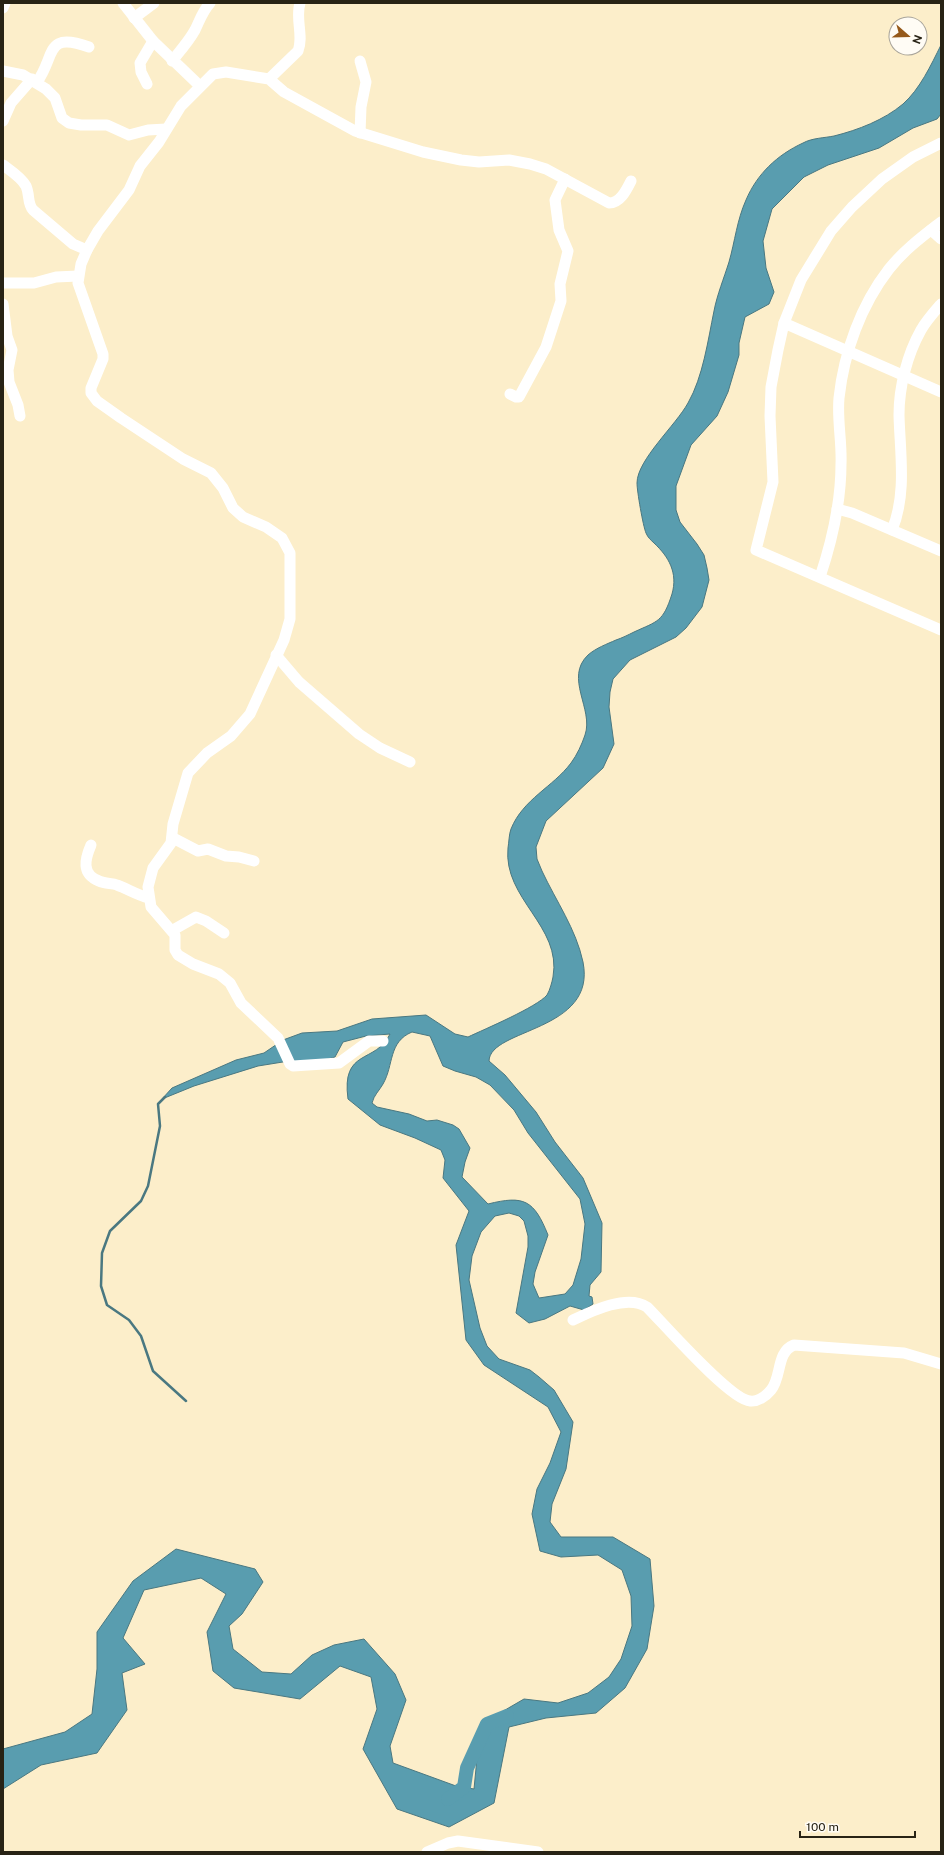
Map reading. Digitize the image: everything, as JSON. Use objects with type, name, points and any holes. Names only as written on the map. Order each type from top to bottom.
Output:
[{"type":"street","points":[[3,8],[5,3]]},
{"type":"street","points":[[124,3],[153,41],[172,61],[200,86]]},
{"type":"street","points":[[134,18],[154,3]]},
{"type":"street","points":[[172,61],[189,39],[201,15],[210,3]]},
{"type":"street","points":[[269,79],[298,51],[300,45],[298,22],[300,3]]},
{"type":"street","points":[[3,120],[11,103],[34,80],[52,50],[61,42],[73,41],[89,47]]},
{"type":"street","points":[[147,84],[141,72],[140,63],[153,41]]},
{"type":"street","points":[[360,61],[366,82],[361,107],[360,133]]},
{"type":"street","points":[[3,71],[19,74],[34,80],[55,98],[62,118],[69,123],[81,125],[107,125],[129,135],[148,130],[166,130]]},
{"type":"street","points":[[383,1041],[369,1041],[339,1063],[299,1066],[290,1064],[278,1038],[241,1003],[230,983],[225,978],[178,955],[175,950],[176,935],[151,907],[149,898],[151,874],[173,838],[173,824],[188,773],[207,754],[231,736],[250,714],[284,640],[290,619],[291,563],[287,545],[274,532],[243,517],[233,508],[223,488],[211,473],[183,459],[121,418],[97,401],[91,393],[91,388],[103,359],[103,354],[80,292],[78,276],[87,250],[98,231],[129,190],[140,166],[181,106],[200,86],[214,74],[220,72],[258,76],[269,79],[284,92],[360,133],[423,152],[461,160],[479,162],[509,160],[530,164],[546,169],[609,203],[615,203],[618,200],[631,181]]},
{"type":"street","points":[[941,147],[913,157],[882,179],[852,207],[831,231],[802,280],[784,324],[772,387],[770,416],[773,482],[756,550],[941,630]]},
{"type":"street","points":[[3,165],[22,181],[28,192],[29,203],[33,210],[73,244],[87,250]]},
{"type":"street","points":[[510,394],[519,397],[531,378],[551,335],[561,301],[560,284],[568,251],[559,230],[555,200],[565,179]]},
{"type":"street","points":[[820,577],[831,538],[837,509],[841,464],[839,398],[849,352],[859,319],[873,293],[890,268],[916,240],[941,222]]},
{"type":"street","points":[[931,230],[941,238]]},
{"type":"street","points":[[3,283],[34,283],[56,277],[78,276]]},
{"type":"street","points":[[3,304],[6,331],[12,350],[8,370],[9,382],[18,405],[20,416]]},
{"type":"street","points":[[892,530],[898,515],[901,486],[902,450],[899,415],[904,376],[909,356],[921,330],[941,304]]},
{"type":"street","points":[[930,318],[941,322]]},
{"type":"street","points":[[784,324],[941,392]]},
{"type":"street","points":[[837,509],[852,513],[941,551]]},
{"type":"street","points":[[276,655],[298,682],[359,734],[380,748],[410,762]]},
{"type":"street","points":[[173,838],[198,851],[208,849],[226,856],[239,857],[254,862]]},
{"type":"street","points":[[90,845],[85,859],[85,866],[92,877],[100,882],[116,884],[140,896],[149,898]]},
{"type":"street","points":[[173,930],[196,917],[206,921],[224,933]]},
{"type":"street","points":[[573,1320],[599,1308],[639,1302],[647,1307],[712,1374],[740,1398],[751,1402],[762,1398],[771,1391],[776,1383],[783,1355],[787,1349],[794,1346],[904,1353],[941,1364]]},
{"type":"street","points":[[428,1852],[458,1841],[538,1852]]},
{"type":"water","points":[[941,45],[941,114],[937,119],[913,128],[879,148],[828,165],[804,177],[772,209],[763,241],[766,268],[774,292],[769,304],[745,317],[739,343],[739,355],[728,392],[717,416],[691,445],[676,486],[676,510],[680,522],[704,555],[707,568],[709,580],[702,607],[686,628],[676,637],[630,660],[613,679],[609,707],[614,744],[603,768],[546,821],[536,847],[537,859],[542,871],[576,938],[583,962],[583,985],[574,1002],[560,1015],[542,1025],[506,1041],[494,1050],[489,1061],[505,1075],[536,1112],[555,1142],[583,1178],[602,1223],[601,1272],[590,1285],[589,1296],[592,1297],[593,1304],[584,1310],[570,1306],[545,1319],[529,1323],[516,1313],[528,1247],[528,1236],[524,1221],[519,1216],[509,1213],[495,1216],[481,1232],[472,1256],[469,1280],[480,1328],[487,1346],[499,1359],[530,1370],[554,1390],[573,1422],[566,1469],[552,1504],[550,1522],[561,1537],[613,1537],[650,1559],[654,1606],[647,1649],[625,1688],[596,1713],[546,1718],[509,1727],[494,1803],[449,1827],[397,1809],[363,1749],[377,1709],[371,1677],[340,1666],[300,1699],[234,1688],[213,1671],[207,1632],[226,1594],[201,1578],[144,1590],[123,1638],[145,1664],[122,1673],[127,1710],[97,1753],[41,1765],[3,1789],[3,1749],[65,1732],[92,1714],[97,1669],[97,1632],[133,1581],[176,1549],[255,1569],[263,1582],[242,1614],[229,1626],[233,1649],[262,1672],[291,1674],[312,1655],[334,1645],[364,1639],[395,1674],[406,1700],[390,1746],[393,1763],[456,1786],[474,1789],[478,1748],[493,1717],[524,1699],[558,1703],[588,1693],[609,1677],[621,1659],[632,1626],[631,1596],[622,1570],[598,1555],[561,1557],[540,1551],[532,1514],[537,1489],[550,1463],[561,1432],[548,1407],[484,1365],[466,1340],[456,1245],[469,1211],[443,1178],[445,1160],[441,1150],[415,1138],[380,1125],[348,1099],[347,1083],[350,1072],[355,1064],[377,1050],[390,1034],[366,1036],[343,1042],[335,1057],[319,1062],[289,1061],[258,1066],[194,1086],[162,1099],[172,1088],[236,1060],[264,1053],[283,1040],[302,1033],[337,1031],[372,1019],[426,1015],[455,1034],[468,1037],[533,1006],[547,995],[553,977],[553,959],[549,942],[514,882],[509,866],[508,848],[510,831],[523,809],[571,763],[585,735],[587,725],[586,715],[579,684],[581,664],[588,655],[598,648],[654,623],[666,610],[669,603],[674,586],[673,572],[664,554],[646,533],[637,483],[643,464],[682,412],[698,382],[717,299],[729,262],[738,223],[746,200],[762,174],[776,159],[785,153],[810,140],[852,131],[879,120],[896,110],[909,98],[920,84]],"holes":[[[412,1032],[430,1036],[443,1066],[476,1077],[490,1085],[514,1110],[528,1133],[580,1199],[585,1224],[581,1259],[573,1285],[565,1294],[539,1298],[533,1284],[535,1272],[548,1235],[543,1223],[538,1214],[526,1203],[511,1200],[488,1204],[462,1177],[470,1148],[459,1129],[453,1125],[437,1120],[427,1121],[409,1114],[377,1107],[372,1103],[386,1077],[395,1048],[404,1036]]]},
{"type":"waterway","points":[[165,1097],[158,1104],[160,1126],[148,1186],[141,1201],[110,1231],[102,1253],[101,1286],[107,1305],[129,1320],[141,1336],[153,1371],[186,1401]]},
{"type":"waterway","points":[[448,1799],[464,1787],[467,1768],[487,1724],[507,1716]]}]
